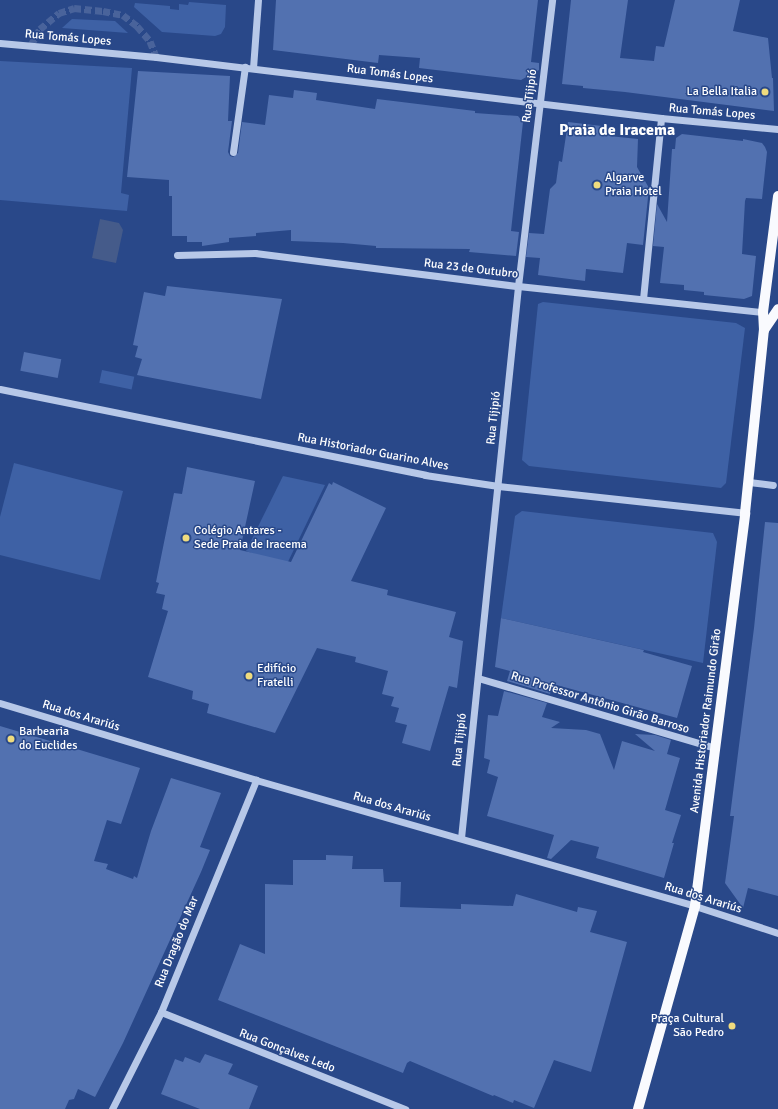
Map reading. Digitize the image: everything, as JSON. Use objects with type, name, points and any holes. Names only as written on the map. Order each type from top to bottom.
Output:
[{"type":"main road","name":"Avenida Historiador Raimundo Girão","points":[[638,1109],[695,906],[745,513],[764,330],[763,312],[778,196]]},
{"type":"main road","name":"Avenida Historiador Raimundo Girão","points":[[764,330],[778,309]]},
{"type":"street","points":[[254,68],[258,0]]},
{"type":"street","name":"Rua Tijipió","points":[[461,838],[518,286],[552,0]]},
{"type":"street","name":"Rua Tomás Lopes","points":[[0,43],[156,57],[540,104],[661,118],[778,129]]},
{"type":"street","points":[[233,152],[245,67]]},
{"type":"street","points":[[643,299],[661,118]]},
{"type":"street","name":"Rua 23 de Outubro","points":[[177,255],[255,253],[518,286],[763,312]]},
{"type":"street","name":"Rua Historiador Guarino Alves","points":[[0,389],[425,475],[498,486],[745,513]]},
{"type":"street","points":[[748,482],[774,485]]},
{"type":"street","name":"Rua Professor Antônio Girão Barroso","points":[[478,678],[716,748]]},
{"type":"street","name":"Rua dos Arariús","points":[[0,703],[256,780],[695,906],[778,933]]},
{"type":"street","name":"Rua Dragão do Mar","points":[[112,1109],[161,1012],[256,780]]},
{"type":"street","name":"Rua Gonçalves Ledo","points":[[161,1012],[406,1109]]},
{"type":"shaded area","points":[[189,2],[226,5],[225,27],[221,34],[215,36],[162,32],[134,7],[135,3],[170,6],[170,9],[179,10],[179,4],[188,5]]},
{"type":"shaded area","points":[[72,19],[115,21],[128,33],[62,28]]},
{"type":"shaded area","points":[[0,61],[132,68],[121,193],[129,195],[127,211],[0,200]]},
{"type":"shaded area","points":[[100,219],[119,223],[123,230],[116,263],[92,258]]},
{"type":"shaded area","points":[[543,302],[736,323],[745,328],[726,483],[721,488],[529,466],[522,460],[538,304]]},
{"type":"shaded area","points":[[102,370],[134,377],[132,390],[99,383]]},
{"type":"shaded area","points":[[14,463],[123,491],[100,580],[0,555],[0,517]]},
{"type":"shaded area","points":[[283,476],[325,485],[286,566],[246,551]]},
{"type":"shaded area","points":[[522,511],[713,533],[717,542],[703,663],[501,618],[515,516]]},
{"type":"building","points":[[276,0],[538,0],[531,62],[539,63],[539,70],[521,80],[419,68],[420,58],[379,55],[378,63],[273,50]]},
{"type":"building","points":[[571,0],[628,0],[620,58],[654,61],[656,46],[664,47],[675,0],[740,0],[733,31],[768,38],[773,78],[774,111],[583,88],[583,86],[562,84]]},
{"type":"building","points":[[138,71],[230,76],[228,121],[232,121],[228,152],[230,156],[233,157],[238,153],[242,122],[265,125],[269,95],[293,98],[294,90],[317,93],[316,100],[375,109],[377,99],[475,111],[475,113],[518,116],[523,122],[511,231],[519,232],[516,256],[469,252],[470,249],[376,248],[376,246],[343,243],[291,241],[291,230],[256,233],[256,236],[229,238],[229,242],[202,246],[202,242],[187,242],[187,236],[172,236],[172,196],[169,196],[169,180],[127,177]]},
{"type":"building","points":[[568,122],[610,127],[609,136],[638,139],[637,167],[649,188],[643,245],[627,243],[623,273],[586,269],[585,281],[538,275],[540,258],[526,257],[529,233],[544,234],[550,189],[556,183],[559,161],[562,162]]},
{"type":"building","points":[[682,134],[743,141],[743,139],[762,143],[765,147],[767,152],[762,199],[746,198],[745,201],[742,254],[756,256],[752,296],[744,299],[704,295],[704,292],[684,290],[684,285],[660,283],[664,247],[653,246],[657,204],[667,222],[672,149],[675,149],[676,138]]},
{"type":"building","points":[[167,286],[282,299],[261,399],[137,375],[142,359],[135,357],[138,346],[133,345],[144,292],[165,296]]},
{"type":"building","points":[[24,352],[61,359],[58,378],[20,371]]},
{"type":"building","points":[[187,467],[255,481],[240,550],[291,562],[329,483],[332,485],[333,482],[386,508],[351,581],[388,590],[387,595],[456,612],[449,637],[463,641],[457,688],[449,686],[430,751],[402,743],[407,725],[395,722],[399,708],[391,706],[394,697],[382,694],[388,671],[355,662],[356,657],[317,648],[275,733],[207,713],[209,704],[192,699],[193,691],[148,677],[168,611],[162,609],[165,595],[156,593],[159,583],[156,582],[174,493],[182,494]]},
{"type":"building","points":[[765,522],[778,523],[778,896],[748,888],[743,908],[725,883],[734,816],[730,816],[754,628]]},
{"type":"building","points":[[501,618],[644,650],[643,652],[692,666],[677,718],[553,684],[550,694],[507,681],[510,671],[495,667]]},
{"type":"building","points":[[504,691],[547,703],[542,717],[560,722],[551,728],[586,730],[600,734],[614,770],[622,741],[655,751],[635,734],[655,735],[671,740],[667,754],[680,758],[665,810],[681,815],[672,843],[674,843],[664,878],[596,858],[599,847],[571,840],[551,859],[547,858],[554,835],[487,816],[498,777],[487,773],[490,760],[484,758],[488,715],[498,716]]},
{"type":"building","points":[[0,726],[140,768],[121,824],[107,820],[94,861],[108,864],[106,869],[133,879],[134,876],[137,878],[151,831],[171,778],[221,793],[200,847],[210,850],[123,1043],[95,1097],[78,1089],[74,1099],[69,1100],[65,1109],[0,1109]]},
{"type":"building","points":[[326,855],[353,856],[352,869],[383,869],[384,882],[401,882],[400,907],[461,909],[461,904],[513,906],[516,894],[577,912],[578,907],[597,911],[590,932],[627,942],[591,1072],[554,1060],[534,1108],[514,1100],[513,1103],[494,1095],[493,1096],[410,1061],[407,1063],[403,1073],[218,1000],[240,944],[265,954],[265,884],[293,885],[293,860],[326,860]]},
{"type":"building","points":[[205,1054],[233,1064],[228,1074],[258,1086],[249,1109],[200,1109],[161,1094],[175,1059],[183,1062],[185,1057],[200,1063]]},
{"type":"tunnel","points":[[31,45],[40,29],[59,13],[74,8],[123,15],[137,26],[150,41],[156,57]]},
{"type":"place","name":"La Bella Italia","points":[[765,92]]},
{"type":"place","name":"Algarve Praia Hotel","points":[[597,185]]},
{"type":"place","name":"Colégio Antares - Sede Praia de Iracema","points":[[186,538]]},
{"type":"place","name":"Edifício Fratelli","points":[[249,676]]},
{"type":"place","name":"Barbearia do Euclides","points":[[11,739]]},
{"type":"place","name":"Praça Cultural São Pedro","points":[[732,1026]]},
{"type":"district","name":"Praia de Iracema","points":[[617,130]]}]
